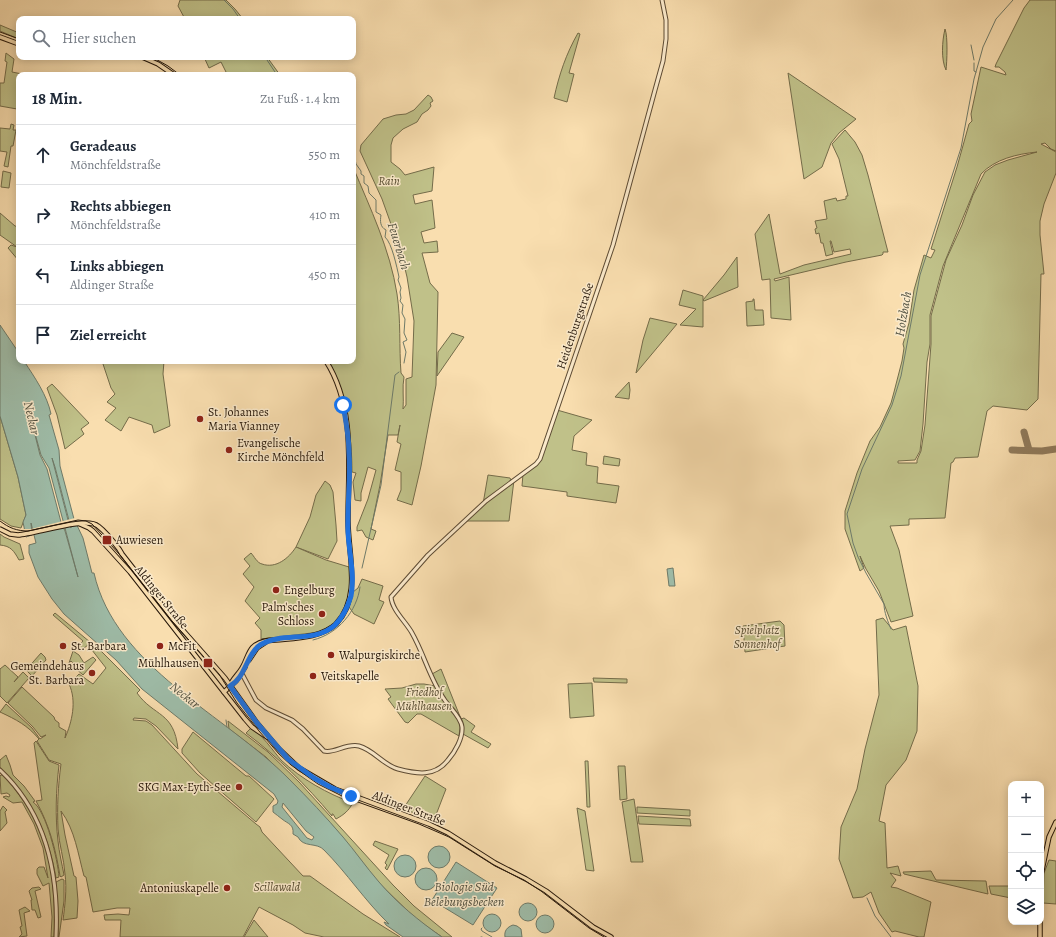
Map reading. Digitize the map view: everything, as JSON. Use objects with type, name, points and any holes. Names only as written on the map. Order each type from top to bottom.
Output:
[{"type":"main road","points":[[0,36],[16,43]]},
{"type":"main road","points":[[149,60],[170,72]]},
{"type":"main road","points":[[224,692],[236,681],[250,651],[254,646],[263,641],[315,635],[325,632],[336,624],[344,613],[351,595],[348,520],[350,460],[348,434],[343,405],[337,383],[328,364]]},
{"type":"main road","name":"Aldinger Straße","points":[[79,524],[91,523],[98,525],[119,549],[172,618],[225,679],[247,711],[271,741],[299,768],[330,787],[353,797],[438,828],[546,891],[593,927],[611,937]]},
{"type":"main road","points":[[0,529],[10,534],[18,535],[79,524]]},
{"type":"main road","name":"Aldinger Straße","points":[[79,524],[93,531],[140,585],[192,654],[224,692],[248,724],[271,741]]},
{"type":"main road","points":[[116,557],[122,554]]},
{"type":"main road","points":[[230,686],[232,681],[241,672]]},
{"type":"main road","points":[[225,679],[232,681]]},
{"type":"main road","points":[[1044,861],[1049,837],[1056,822]]},
{"type":"main road","points":[[1040,925],[1040,937]]},
{"type":"street","name":"Heidenburgstraße","points":[[247,682],[256,700],[266,708],[292,720],[326,752],[349,746],[358,746],[367,750],[383,763],[390,766],[398,769],[424,773],[439,769],[450,758],[462,732],[461,723],[443,698],[412,632],[394,606],[391,597],[428,555],[486,501],[536,464],[540,459],[613,245],[663,60],[666,39],[666,20],[662,0]]},
{"type":"street","points":[[241,672],[247,682]]},
{"type":"street","points":[[236,681],[241,680],[247,682]]},
{"type":"street","points":[[0,770],[17,788],[26,801],[36,817],[44,837],[55,887],[57,921],[56,937]]},
{"type":"green space","points":[[180,0],[226,0],[241,16],[183,16],[178,6]]},
{"type":"green space","points":[[1030,0],[1056,0],[1056,151],[1051,149],[1045,143],[1041,144],[1056,152],[1056,173],[1044,204],[1040,221],[1044,274],[1041,274],[1038,399],[1027,410],[993,406],[987,411],[978,457],[955,458],[951,463],[945,518],[909,519],[909,525],[890,526],[899,550],[913,616],[891,622],[879,591],[860,556],[864,568],[860,571],[845,529],[845,511],[857,473],[870,441],[880,427],[891,403],[902,361],[904,348],[903,344],[909,323],[914,290],[924,255],[931,258],[935,250],[931,249],[969,124],[972,121],[971,114],[981,67],[1006,75],[1005,72],[999,67],[995,67],[1024,8]],"holes":[[[1037,152],[995,165],[985,172],[973,195],[962,225],[946,260],[931,316],[931,344],[925,425],[921,451],[917,463],[898,463],[898,461],[915,460],[920,451],[927,362],[930,344],[930,315],[943,266],[981,174],[993,165],[1007,158]]]},
{"type":"green space","points":[[0,25],[16,32],[16,38],[0,31]]},
{"type":"green space","points":[[945,29],[947,43],[946,70],[942,50]]},
{"type":"green space","points":[[578,33],[580,34],[569,73],[574,74],[567,102],[554,98],[563,65]]},
{"type":"green space","points":[[6,53],[14,59],[12,72],[16,73],[16,109],[0,106],[0,83],[4,83],[7,62],[5,61]]},
{"type":"green space","points":[[205,60],[269,60],[278,72],[226,72],[221,62],[209,68]]},
{"type":"green space","points":[[788,73],[856,119],[839,133],[831,143],[822,167],[804,179]]},
{"type":"green space","name":"Rain","points":[[428,95],[431,97],[433,101],[430,103],[431,106],[422,114],[417,122],[403,129],[393,138],[391,145],[391,162],[405,175],[434,167],[432,191],[413,195],[415,204],[432,200],[435,228],[421,232],[424,243],[437,241],[438,252],[422,253],[430,283],[438,292],[436,385],[412,505],[397,500],[401,490],[401,472],[395,470],[401,444],[397,442],[400,425],[398,435],[388,435],[371,529],[376,531],[373,540],[366,537],[362,530],[357,531],[357,527],[368,499],[376,470],[368,467],[361,493],[361,501],[355,500],[353,482],[356,473],[352,472],[351,444],[347,415],[344,400],[330,364],[356,364],[356,174],[379,229],[394,277],[399,314],[401,373],[404,377],[403,409],[406,405],[406,379],[412,377],[414,321],[407,277],[401,252],[382,199],[360,151],[361,145],[383,119],[406,114],[414,110]]},
{"type":"green space","points":[[11,124],[14,125],[13,130],[16,130],[13,146],[11,146],[8,167],[4,166],[7,152],[0,151],[0,128],[10,129]]},
{"type":"green space","points":[[845,130],[855,142],[862,155],[888,252],[883,252],[882,255],[774,279],[775,281],[789,277],[791,320],[771,318],[770,279],[762,280],[755,234],[769,214],[780,274],[804,265],[851,254],[850,249],[834,252],[830,241],[833,254],[826,256],[819,233],[816,234],[815,229],[817,228],[815,221],[827,219],[824,201],[836,198],[837,201],[846,199],[846,196],[848,196],[839,159],[832,144]]},
{"type":"green space","points":[[3,171],[11,173],[9,188],[1,187]]},
{"type":"green space","points":[[0,213],[16,226],[16,246],[0,235]]},
{"type":"green space","points":[[11,245],[16,247],[16,257],[8,248]]},
{"type":"green space","points":[[737,257],[738,287],[704,301],[703,300]]},
{"type":"green space","points":[[683,290],[703,296],[703,327],[680,325],[696,309],[679,305]]},
{"type":"green space","points":[[753,299],[755,310],[763,310],[764,325],[747,326],[746,302],[753,301]]},
{"type":"green space","points":[[650,318],[677,324],[636,373],[643,340]]},
{"type":"green space","points":[[452,333],[464,337],[437,376],[438,352]]},
{"type":"green space","points":[[103,364],[164,364],[163,374],[170,426],[154,433],[152,425],[129,417],[121,431],[105,420],[116,408],[107,402],[115,394],[111,388]]},
{"type":"green space","points":[[629,382],[629,399],[615,397]]},
{"type":"green space","points":[[52,384],[89,423],[81,429],[84,434],[65,449],[57,415],[47,388]]},
{"type":"green space","points":[[557,410],[592,420],[574,436],[572,450],[587,453],[586,465],[598,467],[597,483],[619,486],[616,503],[567,496],[567,492],[522,486],[523,474],[542,457]]},
{"type":"green space","points":[[0,416],[18,477],[26,515],[21,528],[11,526],[0,519]]},
{"type":"green space","points":[[604,456],[620,459],[619,466],[603,464]]},
{"type":"green space","points":[[488,475],[510,478],[512,482],[514,480],[509,521],[466,521],[483,504]]},
{"type":"green space","points":[[325,481],[330,485],[333,492],[337,541],[328,559],[296,547],[310,517],[316,495]]},
{"type":"green space","points":[[0,534],[20,544],[24,559],[19,560],[7,546],[0,545]]},
{"type":"green space","points":[[296,547],[326,560],[349,567],[350,588],[348,599],[341,615],[335,623],[320,632],[261,639],[261,630],[255,623],[260,618],[245,601],[254,587],[243,574],[250,566],[244,559],[251,553],[260,563],[267,565],[277,564],[286,559]]},
{"type":"green space","points":[[362,579],[383,586],[379,600],[384,602],[374,624],[354,614],[349,607],[353,592],[358,588]]},
{"type":"green space","name":"Scillawald","points":[[55,613],[102,652],[140,690],[137,693],[143,701],[168,721],[176,737],[178,749],[156,726],[146,719],[134,718],[133,720],[146,721],[152,725],[197,774],[260,827],[262,832],[303,876],[310,876],[363,914],[400,937],[324,937],[305,933],[259,907],[243,937],[120,937],[121,920],[105,920],[104,915],[129,915],[130,908],[117,908],[93,912],[86,877],[84,876],[76,842],[70,826],[61,811],[74,876],[76,877],[78,901],[77,918],[63,920],[66,897],[66,880],[58,821],[58,796],[61,764],[49,760],[37,741],[39,739],[26,726],[0,712],[6,704],[32,728],[40,739],[46,735],[41,737],[33,727],[8,703],[22,687],[54,717],[59,723],[59,727],[66,731],[65,738],[73,711],[73,697],[69,684],[79,674],[93,684],[106,668],[88,645],[80,651],[76,648],[83,641],[53,615]]},
{"type":"green space","points":[[883,618],[893,630],[906,626],[918,686],[917,731],[906,760],[886,785],[879,821],[885,823],[887,868],[898,866],[901,876],[890,873],[896,880],[891,887],[931,902],[924,937],[895,931],[892,932],[879,913],[871,892],[863,897],[853,898],[839,859],[841,827],[857,789],[865,749],[879,695],[876,620]]},
{"type":"green space","name":"Spielplatz Sonnenhof","points":[[780,621],[784,625],[785,646],[745,652],[743,626]]},
{"type":"green space","points":[[73,651],[79,655],[84,663],[93,657],[96,660],[83,675],[75,668],[76,666],[71,661],[69,663]]},
{"type":"green space","points":[[41,653],[46,660],[32,676],[26,670]]},
{"type":"green space","points":[[5,665],[18,677],[14,682],[23,672],[29,678],[7,703],[0,696],[0,669]]},
{"type":"green space","points":[[441,669],[461,719],[464,718],[475,726],[471,732],[491,744],[488,748],[463,734],[460,719],[445,699],[432,674]]},
{"type":"green space","points":[[593,678],[627,679],[627,683],[594,682]]},
{"type":"green space","points":[[592,683],[594,716],[570,718],[568,684]]},
{"type":"green space","name":"Friedhof Mühlhausen","points":[[416,684],[435,686],[459,721],[459,736],[421,714],[417,714],[408,723],[405,722],[388,699],[391,697],[385,689],[402,688]]},
{"type":"green space","points":[[228,721],[268,752],[299,782],[393,885],[414,906],[452,937],[442,937],[416,919],[379,883],[334,827],[266,757],[229,729]]},
{"type":"green space","points":[[251,728],[263,738],[281,760],[306,780],[353,803],[348,810],[336,819],[333,814],[332,816],[291,772],[246,733]]},
{"type":"green space","name":"SKG Max-Eyth-See","points":[[193,732],[246,776],[249,776],[274,799],[256,822],[200,773],[182,753],[182,749]]},
{"type":"green space","points":[[36,741],[49,761],[59,765],[56,813],[58,845],[64,875],[61,877],[51,837],[45,819],[36,801],[42,800],[34,743]]},
{"type":"green space","points":[[6,755],[13,775],[24,786],[35,801],[33,802],[38,807],[47,825],[54,848],[59,877],[56,878],[44,833],[30,805],[11,779],[0,768],[0,760]]},
{"type":"green space","points":[[585,761],[588,761],[590,807],[587,807]]},
{"type":"green space","points":[[618,766],[625,766],[627,799],[620,800]]},
{"type":"green space","points":[[1,775],[4,775],[24,802],[43,836],[49,860],[52,882],[54,937],[51,937],[52,917],[49,883],[43,886],[37,874],[37,869],[39,867],[44,867],[48,878],[43,848],[34,824],[22,802],[13,803],[3,797],[9,797],[10,795],[7,793],[1,794]]},
{"type":"green space","points":[[425,776],[446,789],[434,820],[403,809]]},
{"type":"green space","points":[[634,799],[643,862],[631,862],[622,802]]},
{"type":"green space","points":[[3,806],[7,810],[5,812],[7,823],[0,831],[0,811]]},
{"type":"green space","points":[[637,807],[690,810],[690,816],[637,813]]},
{"type":"green space","points":[[577,808],[585,811],[594,871],[586,870]]},
{"type":"green space","points":[[638,816],[690,819],[691,826],[639,824]]},
{"type":"green space","points":[[375,841],[398,849],[387,870],[385,868],[387,865],[385,863],[389,855],[373,845]]},
{"type":"green space","points":[[1049,860],[1056,861],[1056,904],[1044,903],[1044,873]]},
{"type":"green space","points":[[931,871],[936,880],[986,881],[988,894],[904,874],[903,872]]},
{"type":"green space","points":[[62,879],[64,880],[64,901],[58,937],[56,882]]},
{"type":"green space","points":[[989,886],[1008,886],[1008,897],[991,894]]},
{"type":"green space","points":[[39,887],[41,889],[35,891],[41,917],[38,918],[35,910],[32,910],[32,900],[29,891],[32,888]]},
{"type":"green space","points":[[25,907],[30,911],[24,913],[27,936],[19,937],[22,934],[20,927],[22,926],[19,910]]},
{"type":"green space","points":[[254,920],[268,937],[244,937]]},
{"type":"water","name":"Neckar","points":[[0,325],[16,349],[16,364],[26,364],[47,400],[51,414],[49,415],[59,450],[60,466],[74,519],[83,538],[92,573],[94,573],[106,606],[124,636],[148,663],[263,756],[289,779],[337,830],[386,890],[425,925],[442,937],[403,937],[386,925],[384,922],[389,924],[324,850],[318,846],[303,843],[293,834],[293,828],[273,812],[273,806],[277,804],[278,801],[274,794],[142,689],[116,660],[64,614],[38,577],[29,553],[29,545],[36,543],[31,523],[32,535],[26,537],[23,522],[26,515],[18,477],[0,416]],"holes":[[[31,419],[41,455],[49,468],[78,577],[47,469],[40,455]],[[52,458],[55,467],[71,528]],[[283,803],[306,831],[314,837],[312,840],[307,838],[282,807]]]},
{"type":"water","points":[[673,568],[675,586],[669,586],[667,569]]},
{"type":"water","points":[[439,846],[447,849],[450,857],[447,865],[439,868],[431,865],[428,857],[431,849]]},
{"type":"water","points":[[405,855],[413,858],[416,866],[413,874],[405,877],[397,874],[394,866],[397,858]]},
{"type":"water","name":"Biologie Süd Belebungsbecken","points":[[456,862],[497,888],[473,925],[432,900]]},
{"type":"water","points":[[426,868],[434,871],[437,879],[434,887],[426,890],[418,887],[415,879],[418,871]]},
{"type":"water","points":[[528,903],[534,906],[537,912],[534,918],[528,921],[522,918],[519,912],[522,906]]},
{"type":"water","points":[[492,914],[498,917],[501,923],[498,929],[492,932],[486,929],[483,923],[486,917]]},
{"type":"water","points":[[545,915],[551,918],[554,924],[551,930],[545,933],[539,930],[536,924],[539,918]]},
{"type":"water","points":[[513,925],[521,929],[522,937],[505,937],[506,930]]},
{"type":"pier","points":[[75,518],[79,526],[72,526],[24,537],[23,529],[31,529]]},
{"type":"waterway","name":"Feuerbach","points":[[224,0],[238,16]]},
{"type":"waterway","name":"Holzbach","points":[[891,629],[885,614],[884,604],[858,557],[853,543],[847,514],[862,469],[892,405],[901,376],[920,275],[961,148],[974,79],[983,47],[996,19],[1013,0]]},
{"type":"waterway","points":[[971,45],[974,60]]},
{"type":"waterway","name":"Feuerbach","points":[[267,60],[275,72]]},
{"type":"waterway","name":"Holzbach","points":[[974,63],[974,71],[976,72]]},
{"type":"waterway","name":"Feuerbach","points":[[356,164],[361,171],[361,174],[364,176],[364,183],[368,186],[369,193],[376,200],[376,212],[381,215],[381,224],[386,230],[385,237],[388,240],[396,262],[399,277],[398,280],[401,288],[400,301],[403,305],[402,313],[405,319],[404,333],[407,340],[403,342],[406,352],[404,363]]},
{"type":"waterway","name":"Feuerbach","points":[[362,568],[381,485],[395,375],[399,372]]},
{"type":"waterway","name":"Feuerbach","points":[[313,640],[330,633],[345,620],[355,605],[360,587]]},
{"type":"waterway","name":"Feuerbach","points":[[226,720],[227,727]]},
{"type":"waterway","name":"Holzbach","points":[[867,898],[875,916],[891,937]]},
{"type":"waterway","points":[[482,928],[482,931],[492,937]]},
{"type":"taxiway","points":[[1024,432],[1029,450]]},
{"type":"taxiway","points":[[1012,450],[1042,451],[1056,449]]},
{"type":"tram line","points":[[0,32],[16,38]]},
{"type":"tram line","points":[[157,60],[176,72]]},
{"type":"tram line","points":[[0,521],[13,529],[28,531],[78,520],[86,521],[92,524],[120,555],[172,621],[219,674],[237,703],[259,731],[291,765],[318,784],[344,797],[419,824],[449,837],[495,866],[524,880],[541,891],[589,928],[604,937]]},
{"type":"place","name":"St. Johannes Maria Vianney","points":[[200,419]]},
{"type":"place","name":"Evangelische Kirche Mönchfeld","points":[[229,450]]},
{"type":"place","name":"Auwiesen","points":[[107,540]]},
{"type":"place","name":"Engelburg","points":[[276,590]]},
{"type":"place","name":"Palm'sches Schloss","points":[[322,614]]},
{"type":"place","name":"St. Barbara","points":[[63,646]]},
{"type":"place","name":"McFit","points":[[160,646]]},
{"type":"place","name":"Walpurgiskirche","points":[[331,655]]},
{"type":"place","name":"Mühlhausen","points":[[208,663]]},
{"type":"place","name":"Gemeindehaus St. Barbara","points":[[92,673]]},
{"type":"place","name":"Veitskapelle","points":[[313,676]]},
{"type":"place","name":"SKG Max-Eyth-See","points":[[239,787]]},
{"type":"place","name":"Antoniuskapelle","points":[[227,888]]},
{"type":"route","points":[[343,405],[348,434],[350,460],[348,520],[352,588],[350,600],[340,619],[325,632],[315,635],[274,640],[259,646],[252,654],[239,678],[230,686],[241,703],[271,741],[288,759],[314,778],[351,796]]}]
